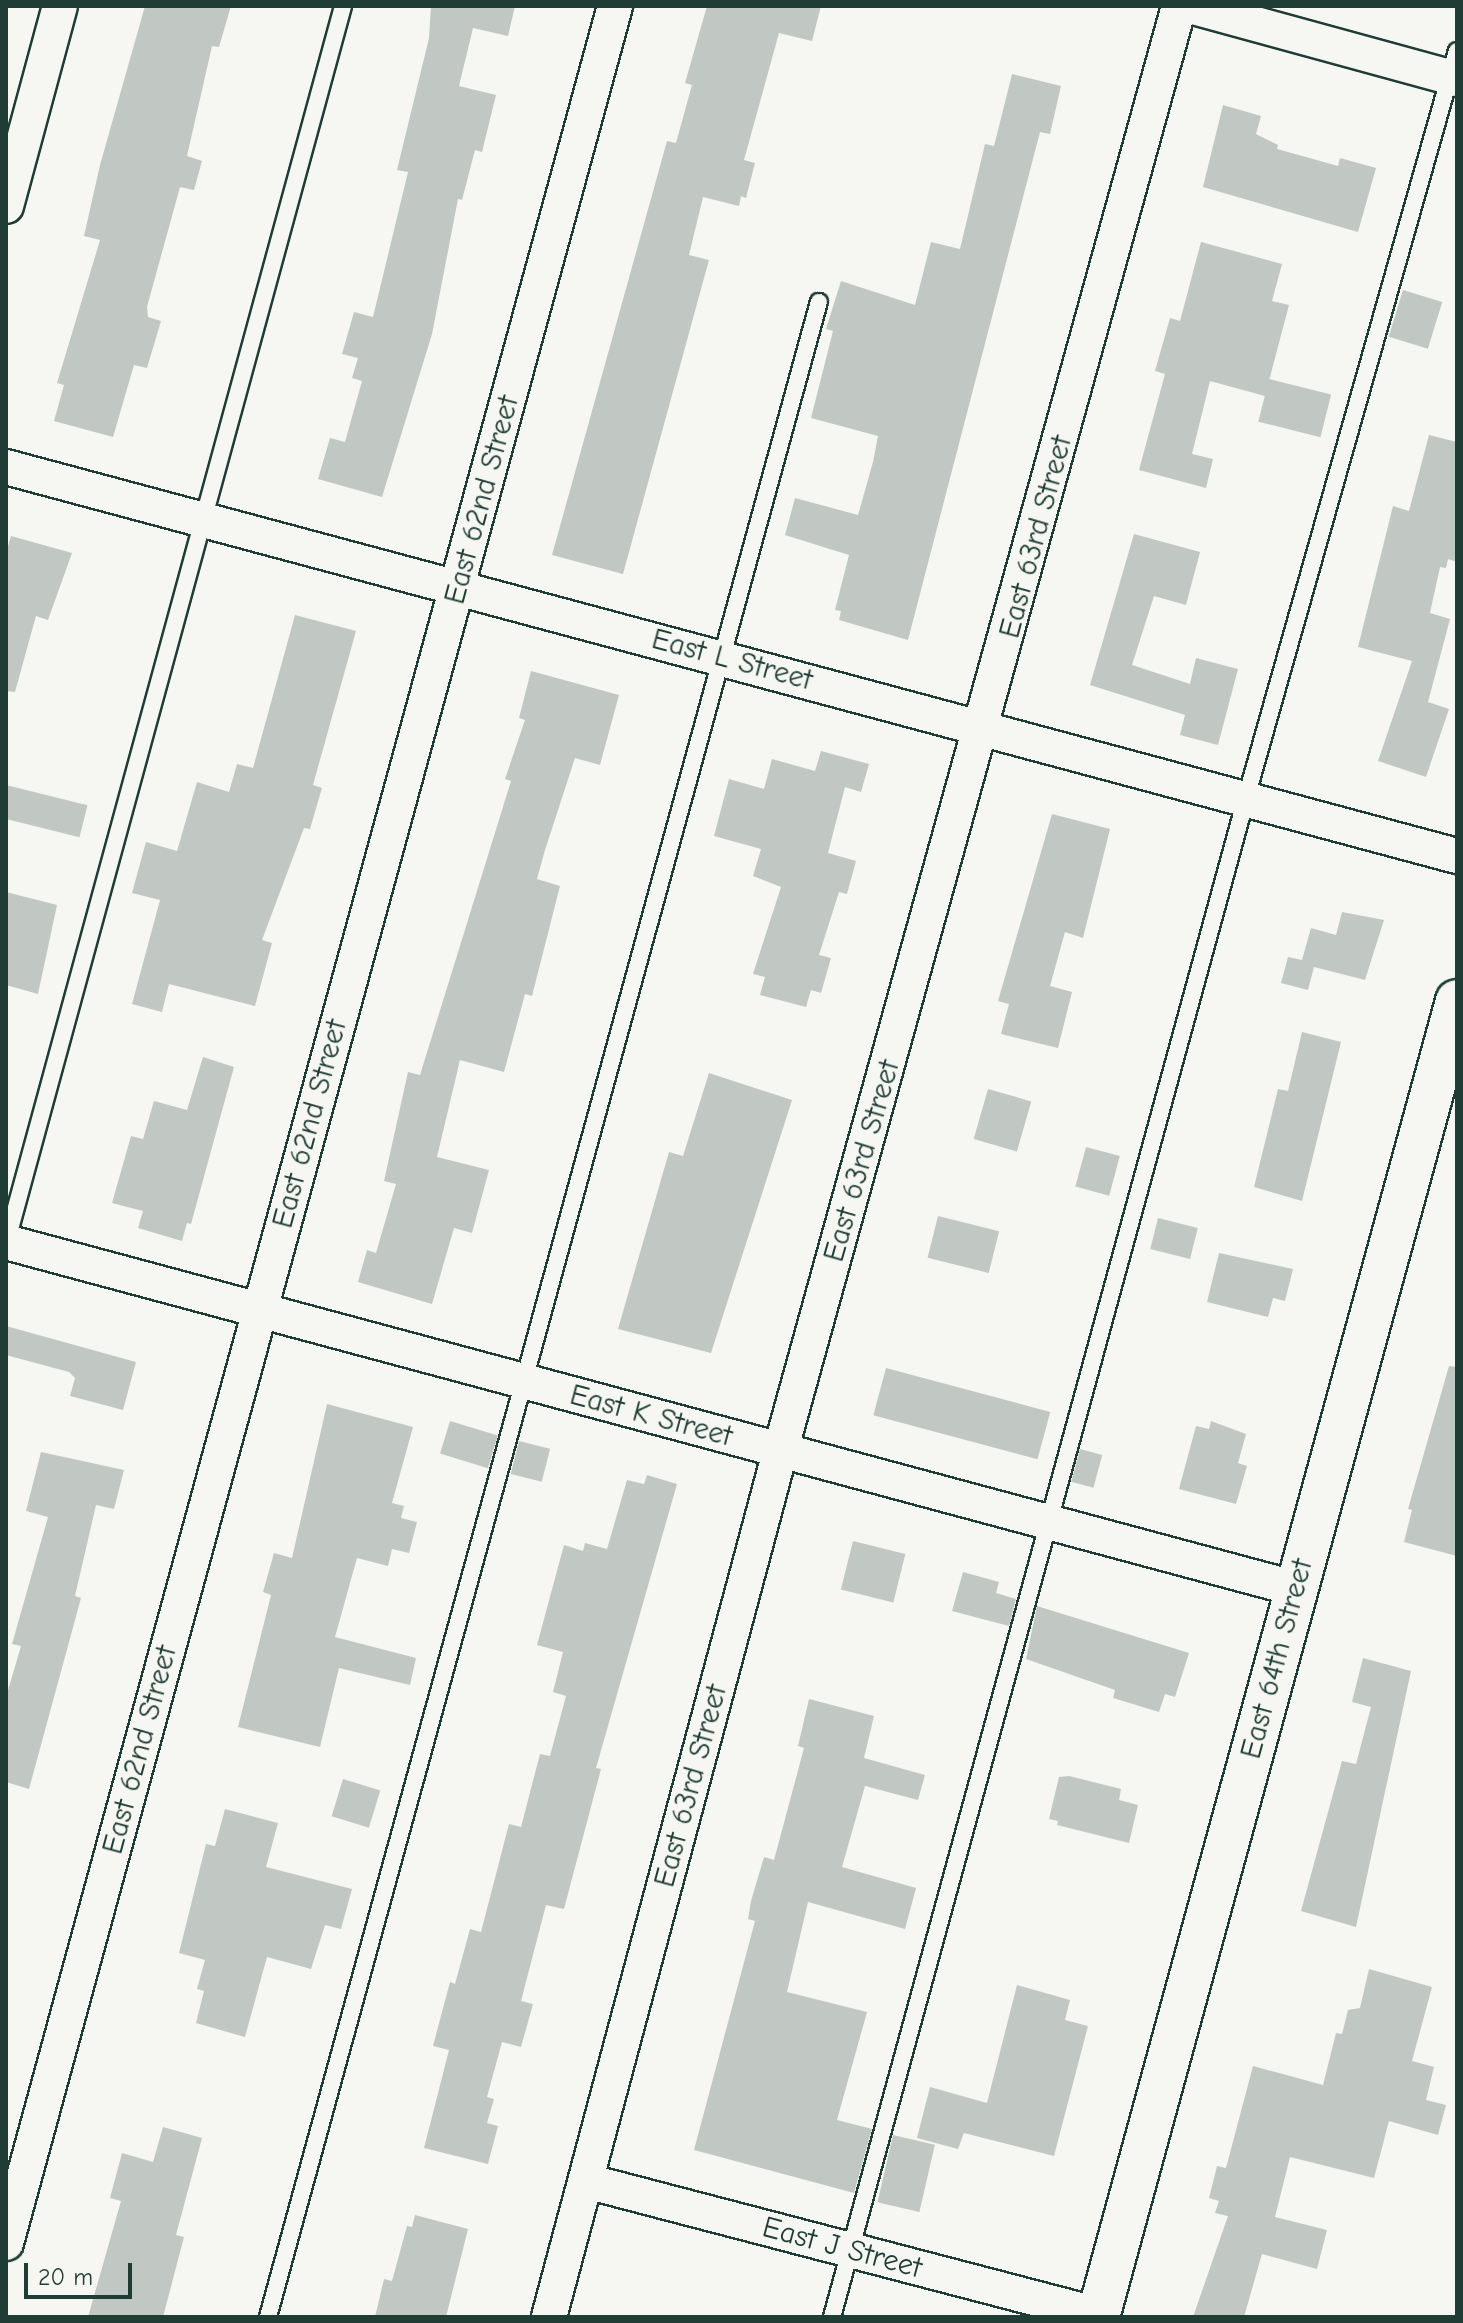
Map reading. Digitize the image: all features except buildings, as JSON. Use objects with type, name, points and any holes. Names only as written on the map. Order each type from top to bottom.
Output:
[{"type":"street","points":[[6,206],[60,6]]},
{"type":"street","name":"East 62nd Street","points":[[6,2243],[615,6]]},
{"type":"street","name":"East 63rd Street","points":[[549,2317],[780,1452],[985,726],[1179,6]]},
{"type":"street","points":[[1190,6],[1455,69]]},
{"type":"street","name":"East L Street","points":[[6,467],[985,726],[1457,856]]},
{"type":"street","name":"East 64th Street","points":[[1099,2316],[1457,1001]]},
{"type":"street","name":"East K Street","points":[[6,1243],[1297,1589]]},
{"type":"street","name":"East J Street","points":[[586,2181],[1099,2316]]},
{"type":"lane","points":[[6,1243],[343,6]]},
{"type":"lane","points":[[832,2317],[1246,798],[1455,69]]},
{"type":"lane","points":[[268,2317],[819,302]]}]
